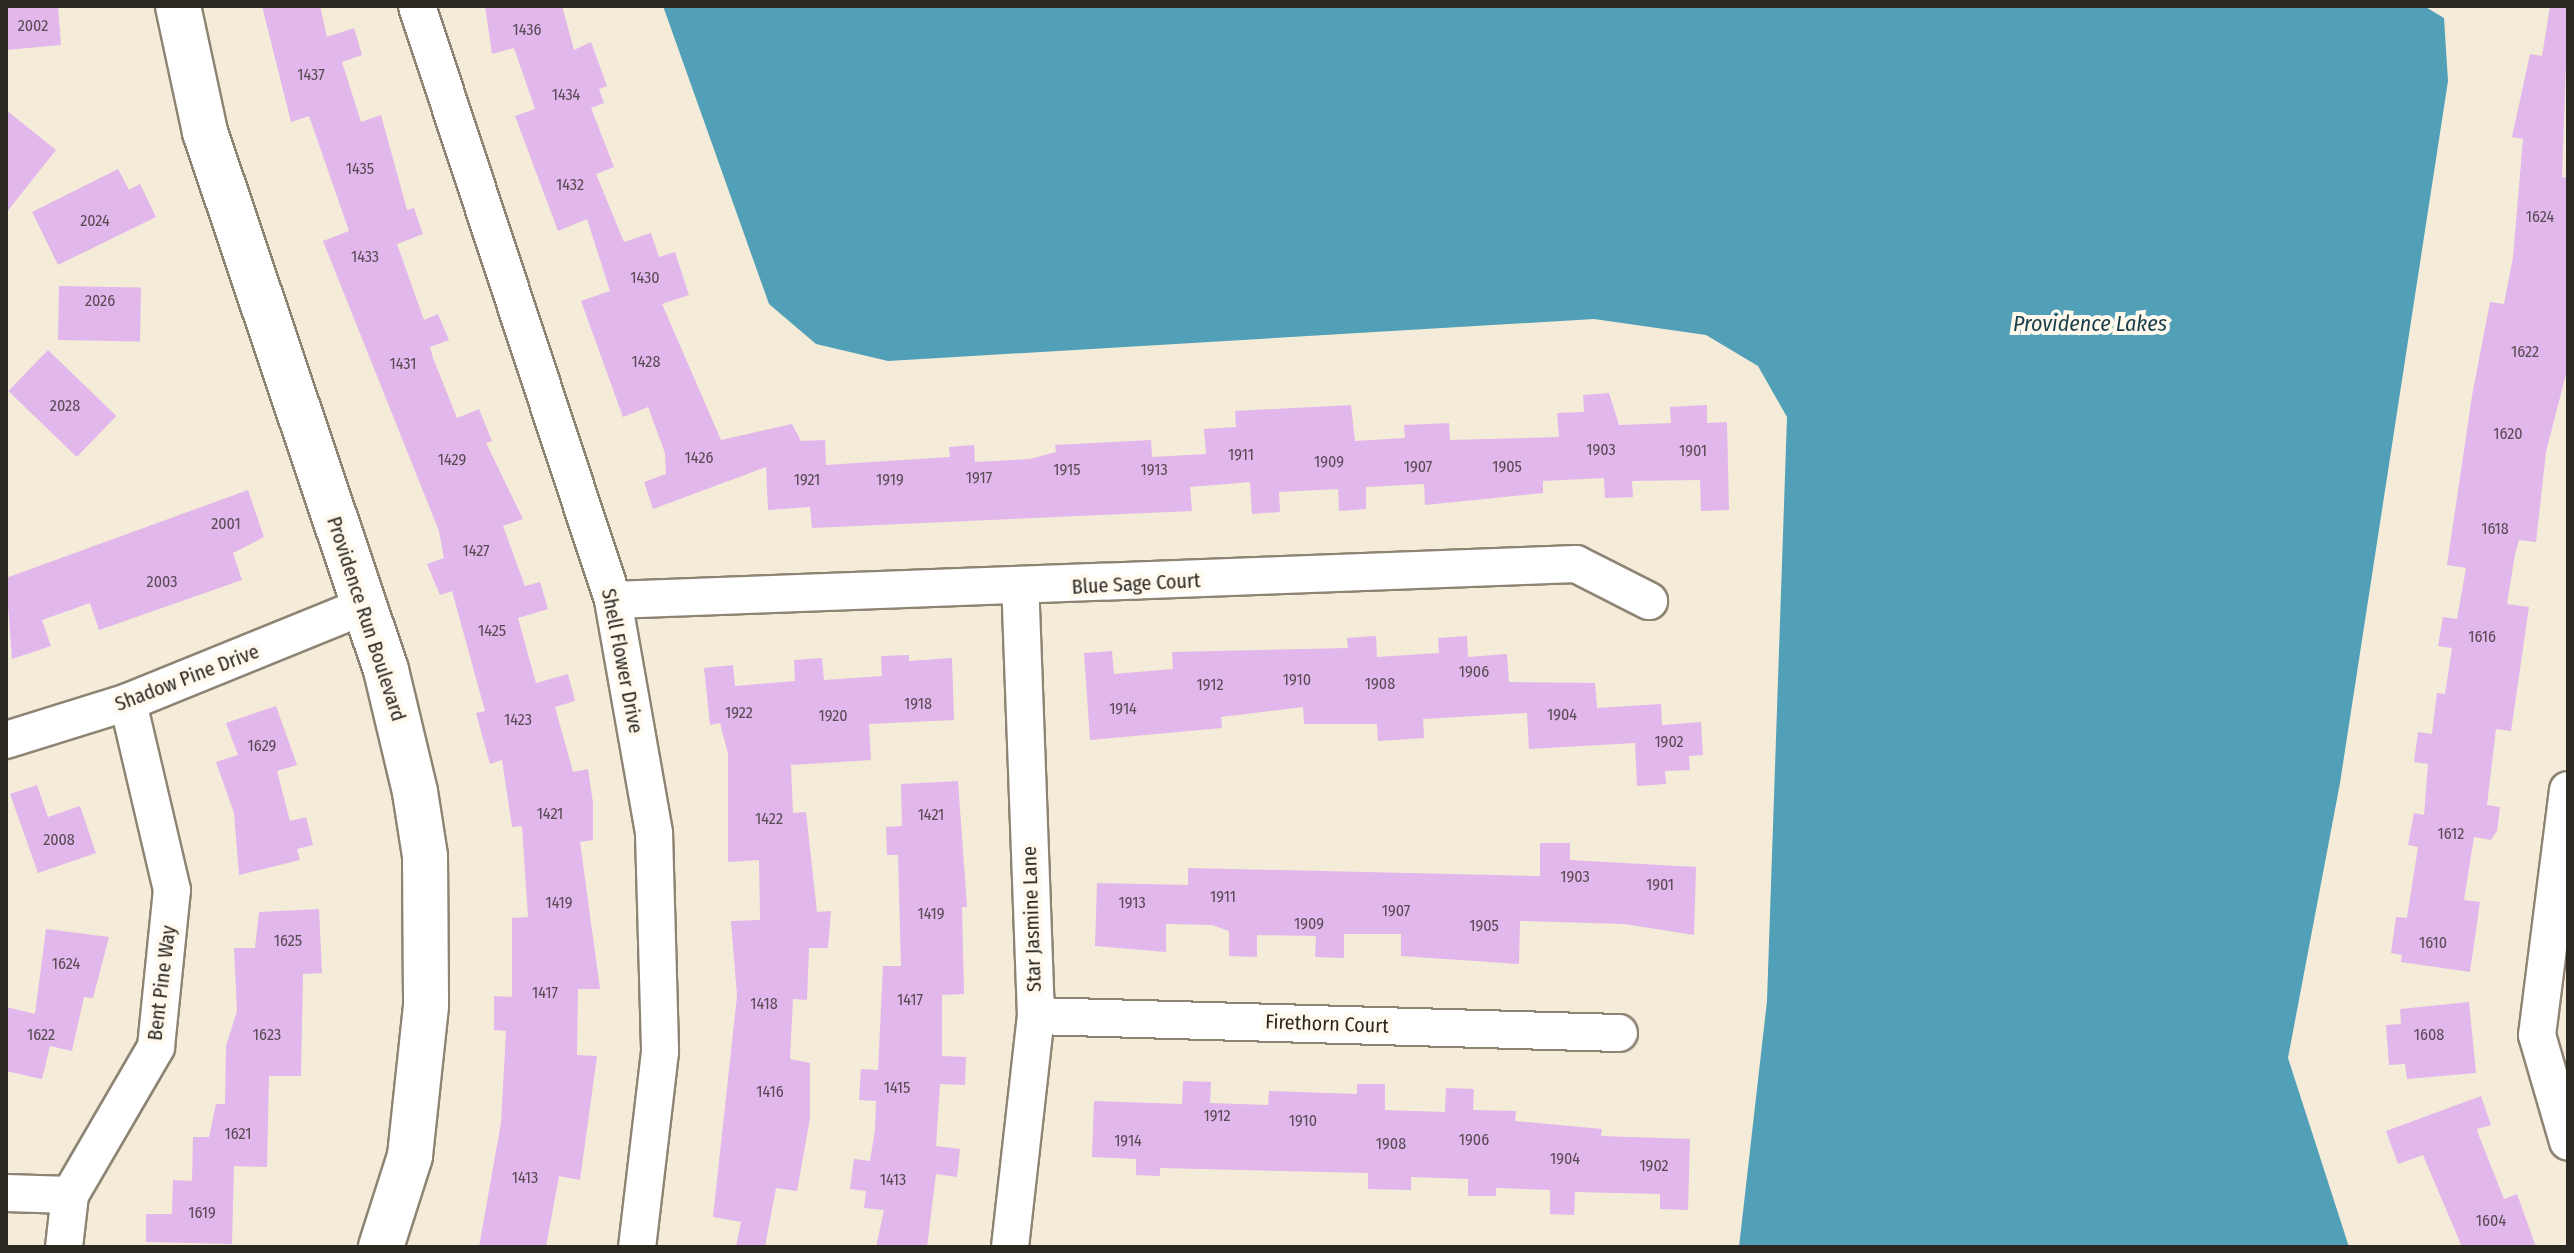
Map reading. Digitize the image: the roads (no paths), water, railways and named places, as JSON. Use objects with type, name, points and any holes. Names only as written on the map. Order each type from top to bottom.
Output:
[{"type":"street","name":"Providence Run Boulevard","points":[[178,6],[205,132],[365,606],[415,792],[428,933],[410,1156],[381,1247]]},
{"type":"street","name":"Shell Flower Drive","points":[[417,6],[613,600],[654,833],[660,1052],[637,1247]]},
{"type":"street","name":"Blue Sage Court","points":[[613,600],[1020,589],[1576,564],[1649,601]]},
{"type":"street","name":"Star Jasmine Lane","points":[[1010,1247],[1036,1016],[1020,589]]},
{"type":"street","name":"Shadow Pine Drive","points":[[6,740],[128,702],[365,606]]},
{"type":"street","name":"Bent Pine Way","points":[[64,1247],[70,1195],[156,1047],[172,890],[128,702]]},
{"type":"street","points":[[2568,790],[2537,1035],[2568,1142]]},
{"type":"street","name":"Firethorn Court","points":[[1036,1016],[1619,1033]]},
{"type":"street","points":[[6,1193],[70,1195]]},
{"type":"water","name":"Providence Lakes","points":[[663,6],[2424,6],[2444,18],[2448,81],[2340,783],[2288,1058],[2349,1247],[1739,1247],[1767,1001],[1787,417],[1758,366],[1706,335],[1594,319],[888,361],[816,344],[769,304]]}]
